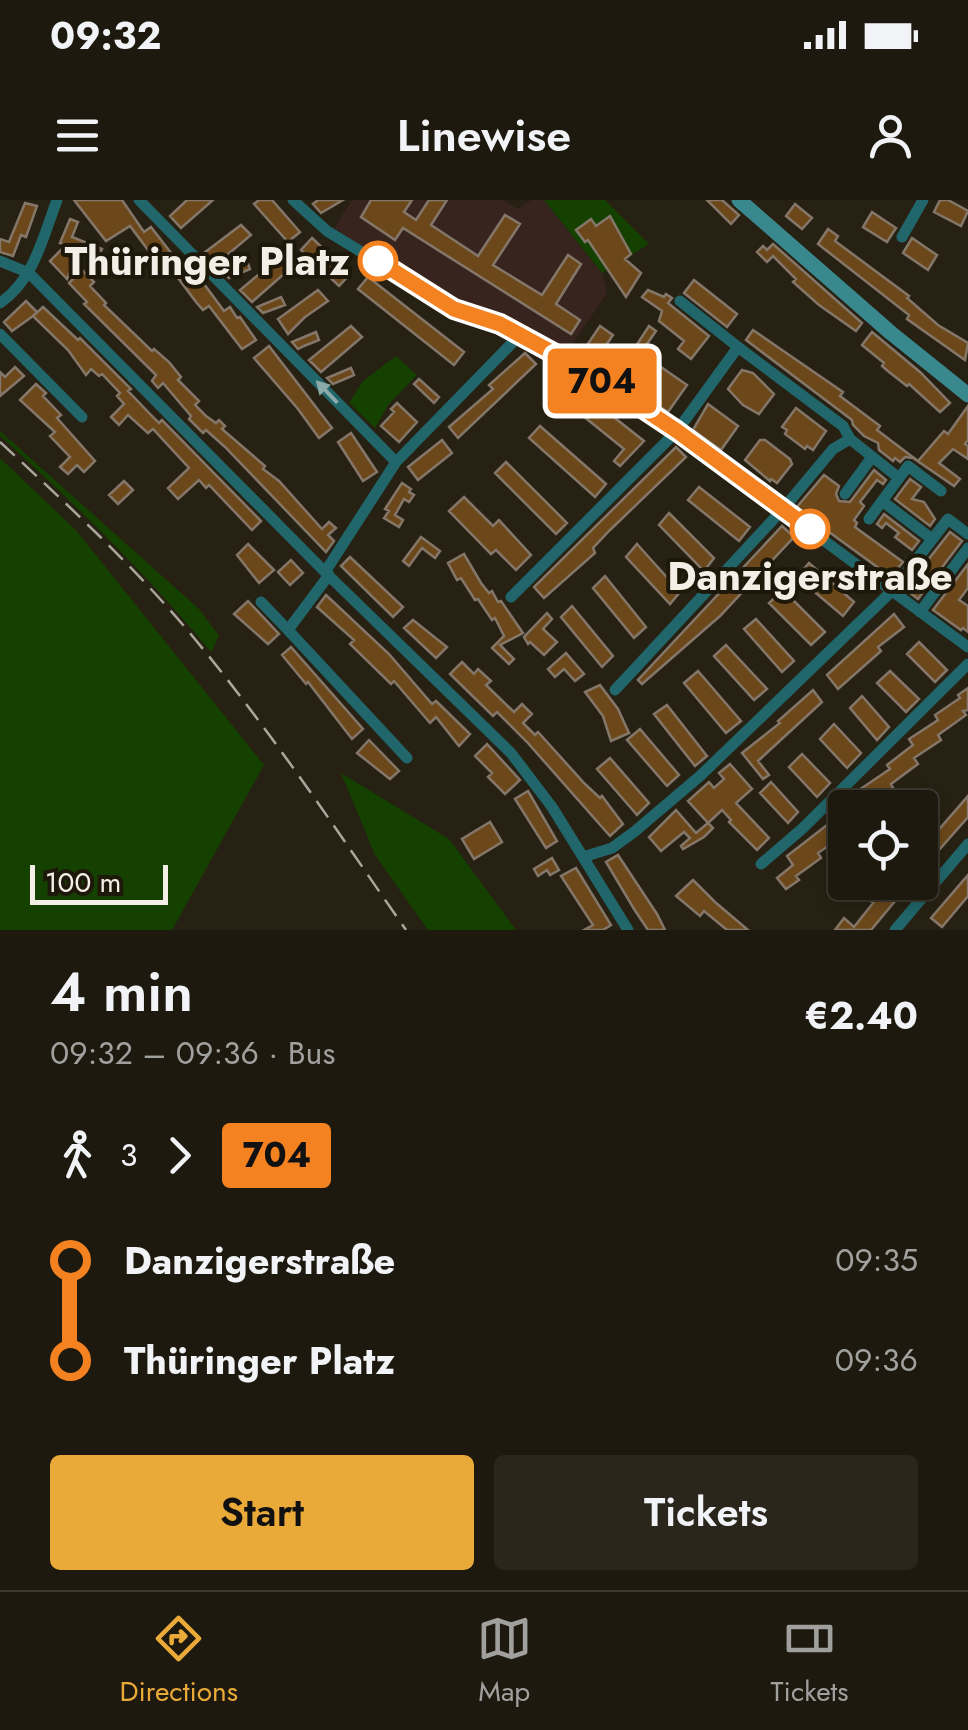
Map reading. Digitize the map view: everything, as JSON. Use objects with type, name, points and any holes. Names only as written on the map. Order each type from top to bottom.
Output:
[{"type":"main road","points":[[740,200],[968,395]]},
{"type":"street","points":[[0,303],[12,295],[29,273],[57,200]]},
{"type":"street","points":[[139,200],[396,462]]},
{"type":"street","points":[[293,200],[327,231],[454,309],[500,324],[590,373],[677,431],[968,647]]},
{"type":"street","points":[[902,237],[923,200]]},
{"type":"street","points":[[0,261],[29,273],[327,574],[511,752],[552,807],[628,930]]},
{"type":"street","points":[[680,301],[842,426],[850,440],[899,478]]},
{"type":"street","points":[[0,334],[82,417]]},
{"type":"street","points":[[288,630],[396,462],[519,336]]},
{"type":"street","points":[[512,597],[677,431],[738,347]]},
{"type":"street","points":[[614,690],[783,509],[833,449],[850,440]]},
{"type":"street","points":[[845,494],[872,458]]},
{"type":"street","points":[[869,519],[908,466],[942,492]]},
{"type":"street","points":[[882,501],[932,539]]},
{"type":"street","points":[[584,857],[612,848],[700,776],[892,591],[948,519],[968,534]]},
{"type":"street","points":[[920,612],[968,548]]},
{"type":"street","points":[[260,602],[406,758]]},
{"type":"street","points":[[761,864],[804,828],[968,664]]},
{"type":"street","points":[[895,930],[968,844]]},
{"type":"shaded area","points":[[352,200],[503,200],[518,209],[531,200],[544,200],[602,273],[607,293],[566,354],[428,289],[334,228]]},
{"type":"green space","points":[[544,200],[605,200],[649,244],[602,273]]},
{"type":"green space","points":[[396,356],[417,375],[389,404],[375,428],[349,403],[363,381]]},
{"type":"green space","points":[[0,431],[199,609],[219,636],[211,652],[136,567],[0,436]]},
{"type":"green space","points":[[0,458],[76,530],[264,765],[172,930],[0,930]]},
{"type":"green space","points":[[341,773],[449,839],[516,930],[428,930],[375,855]]},
{"type":"building","points":[[74,200],[122,200],[144,232],[151,227],[185,271],[190,267],[197,283],[204,284],[224,311],[230,307],[256,340],[242,349],[209,306],[203,310],[169,266],[164,269],[157,262],[130,226],[106,241]]},
{"type":"building","points":[[187,200],[213,200],[181,228],[170,216]]},
{"type":"building","points":[[272,200],[300,232],[288,242],[254,204]]},
{"type":"building","points":[[318,200],[343,200],[321,213],[313,204]]},
{"type":"building","points":[[371,200],[412,200],[404,212],[416,220],[429,200],[447,200],[431,225],[478,256],[505,215],[520,224],[493,265],[542,295],[568,255],[581,264],[556,304],[580,320],[571,334],[403,228],[395,240],[361,217]]},
{"type":"building","points":[[707,200],[722,200],[739,215],[731,224]]},
{"type":"building","points":[[940,200],[968,211],[961,226],[934,212]]},
{"type":"building","points":[[25,203],[37,206],[26,237],[21,235],[13,256],[0,252],[0,239],[9,242]]},
{"type":"building","points":[[795,204],[812,218],[802,229],[786,216]]},
{"type":"building","points":[[872,212],[896,228],[887,242],[863,227]]},
{"type":"building","points":[[610,216],[631,254],[625,259],[641,273],[626,297],[588,240],[585,242],[576,230],[591,219],[596,226]]},
{"type":"building","points":[[70,219],[78,222],[72,237],[102,249],[98,258],[78,250],[67,279],[50,261],[66,245],[60,243]]},
{"type":"building","points":[[241,225],[251,235],[215,265],[204,253]]},
{"type":"building","points":[[828,229],[838,236],[835,241],[909,296],[938,325],[968,343],[965,360],[907,319],[909,315],[818,244]]},
{"type":"building","points":[[312,238],[350,274],[339,286],[301,250]]},
{"type":"building","points":[[912,238],[937,255],[928,270],[903,253]]},
{"type":"building","points":[[773,244],[862,323],[856,331],[793,282],[796,279],[773,256],[767,262],[757,252]]},
{"type":"building","points":[[282,255],[293,266],[252,302],[240,290]]},
{"type":"building","points":[[247,261],[250,269],[229,278],[222,272]]},
{"type":"building","points":[[82,270],[94,282],[90,286],[104,305],[169,362],[181,377],[178,380],[199,401],[195,405],[216,423],[219,420],[225,426],[222,429],[265,466],[263,469],[322,529],[329,522],[336,528],[328,535],[334,541],[326,552],[225,447],[189,419],[191,416],[163,383],[158,388],[152,381],[156,375],[84,304],[87,302],[69,283]]},
{"type":"building","points":[[368,277],[464,352],[454,365],[358,289]]},
{"type":"building","points":[[694,280],[737,314],[727,327],[684,293]]},
{"type":"building","points":[[318,290],[328,301],[288,334],[278,319]]},
{"type":"building","points":[[648,290],[672,298],[668,303],[709,336],[691,359],[678,349],[684,341],[659,321],[662,311],[642,297]]},
{"type":"building","points":[[281,297],[285,305],[263,313],[257,307]]},
{"type":"building","points":[[26,301],[37,312],[12,331],[4,322]]},
{"type":"building","points":[[43,307],[80,338],[151,415],[159,423],[162,420],[261,521],[252,530],[209,485],[206,488],[199,480],[178,499],[168,488],[189,468],[153,429],[148,433],[128,415],[119,425],[111,417],[124,404],[117,396],[120,393],[102,374],[99,376],[91,369],[86,375],[68,350],[33,316]]},
{"type":"building","points":[[351,326],[362,337],[321,372],[309,360]]},
{"type":"building","points":[[600,326],[613,335],[602,351],[636,375],[648,358],[687,385],[668,412],[629,386],[632,381],[583,351]]},
{"type":"building","points":[[649,326],[656,331],[638,357],[632,352]]},
{"type":"building","points":[[753,330],[843,392],[840,396],[918,461],[944,431],[948,434],[968,406],[968,459],[953,449],[939,463],[960,479],[954,486],[913,458],[893,461],[852,420],[746,340]]},
{"type":"building","points":[[316,332],[319,340],[298,349],[292,342]]},
{"type":"building","points":[[872,332],[950,403],[940,412],[882,366],[884,363],[862,345]]},
{"type":"building","points":[[269,346],[332,428],[319,438],[254,358]]},
{"type":"building","points":[[525,353],[536,364],[458,438],[449,427],[493,389],[489,385]]},
{"type":"building","points":[[15,367],[24,376],[0,396],[0,372],[5,377]]},
{"type":"building","points":[[351,368],[354,375],[333,384],[327,378]]},
{"type":"building","points":[[742,370],[753,373],[774,394],[759,414],[743,405],[728,389]]},
{"type":"building","points":[[419,379],[439,397],[434,403],[414,384]]},
{"type":"building","points":[[36,384],[61,415],[57,418],[95,461],[84,472],[77,465],[68,474],[60,467],[70,457],[50,436],[55,432],[20,400]]},
{"type":"building","points":[[578,389],[644,441],[620,466],[614,461],[624,449],[567,403]]},
{"type":"building","points":[[397,403],[417,422],[399,442],[381,426]]},
{"type":"building","points":[[708,404],[738,426],[721,450],[693,430]]},
{"type":"building","points":[[796,408],[826,431],[813,450],[807,446],[805,449],[782,427]]},
{"type":"building","points":[[540,426],[606,484],[595,497],[529,438]]},
{"type":"building","points":[[351,433],[377,472],[363,481],[338,442]]},
{"type":"building","points":[[442,440],[452,453],[418,480],[408,467]]},
{"type":"building","points":[[760,440],[792,464],[777,483],[745,460]]},
{"type":"building","points":[[676,447],[686,457],[610,530],[593,548],[595,553],[544,598],[534,587]]},
{"type":"building","points":[[506,462],[567,523],[556,534],[495,473]]},
{"type":"building","points":[[874,470],[886,480],[883,484],[877,480],[860,502],[864,506],[854,520],[855,527],[903,562],[891,577],[796,508],[824,475],[839,486],[839,501],[850,502]]},
{"type":"building","points":[[910,479],[921,487],[912,499],[924,502],[935,519],[930,526],[895,499]]},
{"type":"building","points":[[124,481],[133,490],[118,504],[109,495]]},
{"type":"building","points":[[402,483],[414,495],[409,502],[404,499],[395,515],[403,520],[399,527],[384,518],[389,511],[385,509]]},
{"type":"building","points":[[699,487],[750,527],[739,541],[688,500]]},
{"type":"building","points":[[464,497],[493,526],[499,520],[531,555],[516,570],[496,550],[491,554],[449,511]]},
{"type":"building","points":[[669,513],[714,558],[704,571],[659,525]]},
{"type":"building","points":[[884,514],[919,541],[912,550],[895,537],[899,533],[886,523],[882,528],[877,524]]},
{"type":"building","points":[[782,526],[794,537],[720,616],[642,684],[638,680]]},
{"type":"building","points":[[950,532],[962,541],[918,599],[905,589]]},
{"type":"building","points":[[421,537],[440,551],[435,558],[422,548],[409,566],[403,561]]},
{"type":"building","points":[[248,544],[274,570],[259,583],[237,555]]},
{"type":"building","points":[[637,544],[680,592],[670,604],[626,557]]},
{"type":"building","points":[[464,554],[481,583],[501,601],[523,633],[500,645],[514,659],[509,664],[492,648],[504,636],[495,618],[492,620],[475,600],[461,578],[457,580],[448,563]]},
{"type":"building","points":[[350,557],[403,607],[393,617],[341,566]]},
{"type":"building","points":[[291,560],[303,573],[290,585],[278,572]]},
{"type":"building","points":[[809,563],[854,602],[843,616],[797,577]]},
{"type":"building","points":[[968,564],[968,588],[959,600],[968,606],[968,632],[933,610]]},
{"type":"building","points":[[605,576],[646,627],[634,638],[593,588]]},
{"type":"building","points":[[783,590],[825,632],[811,645],[769,603]]},
{"type":"building","points":[[326,595],[389,654],[432,704],[436,701],[470,734],[459,746],[436,717],[430,723],[394,681],[391,684],[350,644],[354,640],[317,607]]},
{"type":"building","points":[[248,601],[279,634],[268,644],[234,614]]},
{"type":"building","points":[[572,606],[613,656],[602,667],[561,617]]},
{"type":"building","points":[[547,613],[552,619],[543,629],[557,642],[544,655],[524,637]]},
{"type":"building","points":[[894,614],[904,627],[878,647],[881,651],[838,689],[827,675]]},
{"type":"building","points":[[756,619],[794,661],[782,672],[744,629]]},
{"type":"building","points":[[413,620],[447,647],[436,658],[404,628]]},
{"type":"building","points":[[919,642],[947,670],[935,682],[907,654]]},
{"type":"building","points":[[726,645],[767,689],[754,700],[714,656]]},
{"type":"building","points":[[291,647],[363,729],[352,739],[282,655]]},
{"type":"building","points":[[566,653],[584,674],[575,681],[564,669],[555,677],[548,669]]},
{"type":"building","points":[[462,662],[474,674],[478,669],[491,681],[486,685],[514,712],[522,704],[532,714],[523,723],[535,735],[538,732],[585,784],[602,796],[623,824],[610,836],[527,742],[497,712],[493,716],[450,674]]},
{"type":"building","points":[[698,671],[741,721],[726,733],[684,683]]},
{"type":"building","points":[[890,671],[919,699],[906,712],[877,683]]},
{"type":"building","points":[[600,685],[629,733],[611,741],[603,716],[585,692]]},
{"type":"building","points":[[968,688],[968,710],[963,711],[966,715],[938,735],[941,740],[914,758],[918,764],[891,784],[890,790],[863,790],[890,769],[887,765],[913,745],[909,739],[938,720],[935,715],[960,698],[958,695]]},
{"type":"building","points":[[813,690],[822,702],[758,761],[769,775],[763,779],[742,753]]},
{"type":"building","points":[[862,696],[889,727],[877,740],[850,708]]},
{"type":"building","points":[[667,705],[707,756],[695,766],[654,714]]},
{"type":"building","points":[[834,724],[861,753],[847,768],[820,739]]},
{"type":"building","points":[[640,729],[679,775],[667,786],[627,740]]},
{"type":"building","points":[[369,740],[399,771],[390,779],[357,753]]},
{"type":"building","points":[[487,744],[520,780],[505,794],[475,756]]},
{"type":"building","points":[[802,754],[830,783],[817,797],[789,767]]},
{"type":"building","points":[[610,758],[649,803],[637,815],[597,769]]},
{"type":"building","points":[[730,764],[752,789],[736,803],[769,838],[757,850],[722,810],[708,823],[688,801],[709,782],[714,788],[724,779],[719,773]]},
{"type":"building","points":[[771,782],[798,812],[788,823],[760,793]]},
{"type":"building","points":[[528,791],[557,841],[546,848],[515,799]]},
{"type":"building","points":[[968,796],[968,817],[939,850],[938,831]]},
{"type":"building","points":[[676,810],[696,833],[708,823],[713,828],[683,849],[681,846],[690,838],[684,832],[661,851],[649,837]]},
{"type":"building","points":[[490,822],[502,842],[474,859],[462,839]]},
{"type":"building","points":[[828,824],[828,846],[818,853],[821,858],[796,876],[799,880],[786,889],[777,878],[793,865],[787,856]]},
{"type":"building","points":[[618,855],[665,930],[648,930],[634,909],[606,862]]},
{"type":"building","points":[[552,858],[559,870],[550,875],[547,870],[538,876],[534,869]]},
{"type":"building","points":[[576,868],[611,925],[603,930],[584,930],[593,925],[561,876]]},
{"type":"building","points":[[968,875],[968,896],[942,927],[931,918]]},
{"type":"building","points":[[693,880],[748,930],[727,930],[704,911],[700,916],[676,896]]},
{"type":"building","points":[[870,900],[896,900],[871,930],[835,930],[844,918],[854,927],[873,903]]},
{"type":"railway","points":[[0,442],[125,561],[194,638],[277,745],[406,930]]},
{"type":"bus line","name":"704","points":[[378,261],[454,309],[500,324],[634,400],[810,529]]},
{"type":"place","name":"Thüringer Platz","points":[[378,261]]},
{"type":"place","name":"Danzigerstraße","points":[[810,529]]}]
